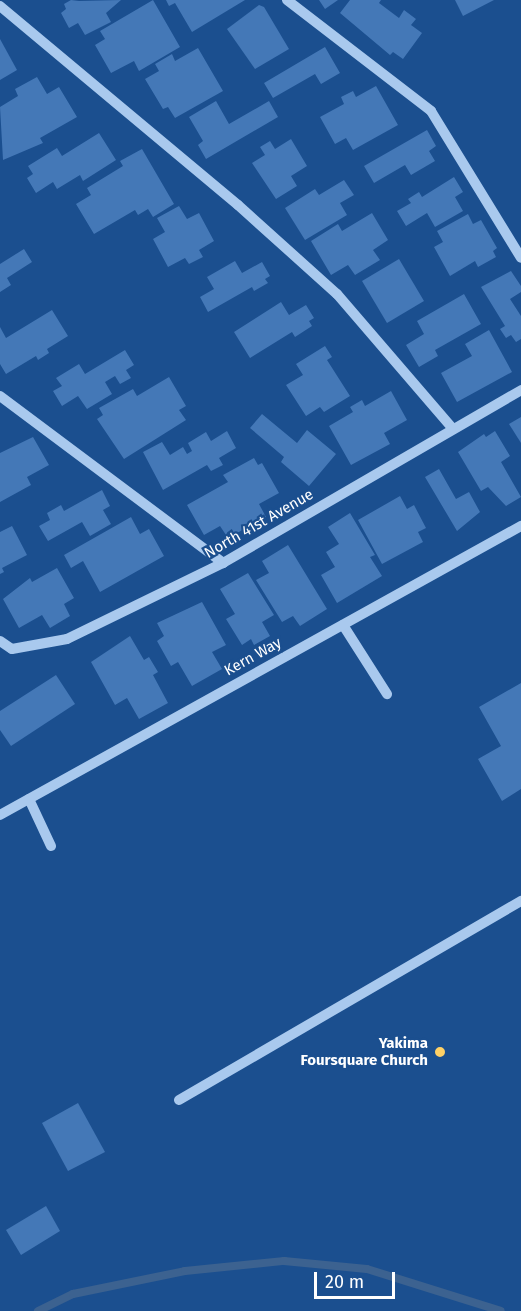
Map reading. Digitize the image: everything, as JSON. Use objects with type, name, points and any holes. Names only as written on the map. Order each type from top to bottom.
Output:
[{"type":"street","points":[[8,0],[0,5],[238,205],[337,294],[453,429]]},
{"type":"street","points":[[287,0],[431,111],[521,258]]},
{"type":"street","name":"North 41st Avenue","points":[[0,641],[12,650],[67,639],[223,563],[521,390]]},
{"type":"street","points":[[0,396],[223,563]]},
{"type":"street","name":"Kern Way","points":[[0,815],[521,526]]},
{"type":"street","points":[[343,625],[387,694]]},
{"type":"street","points":[[29,799],[51,846]]},
{"type":"street","points":[[179,1100],[521,901]]},
{"type":"building","points":[[71,0],[121,0],[106,13],[111,22],[85,35],[78,23],[69,28],[61,13],[66,9],[64,4]]},
{"type":"building","points":[[153,0],[180,47],[139,71],[134,61],[111,73],[95,45],[105,39],[100,31]]},
{"type":"building","points":[[166,0],[245,0],[192,32],[175,3],[169,6]]},
{"type":"building","points":[[319,0],[338,0],[325,9]]},
{"type":"building","points":[[350,0],[381,0],[379,3],[399,18],[404,10],[416,19],[411,25],[422,33],[403,59],[393,52],[390,55],[340,13]]},
{"type":"building","points":[[455,0],[494,0],[463,16]]},
{"type":"building","points":[[259,5],[264,7],[289,49],[255,69],[227,29]]},
{"type":"building","points":[[0,39],[17,70],[0,80]]},
{"type":"building","points":[[325,47],[340,73],[321,84],[315,74],[273,98],[264,83]]},
{"type":"building","points":[[198,48],[223,91],[175,118],[168,107],[163,109],[145,79],[159,71],[155,64],[172,54],[175,61]]},
{"type":"building","points":[[37,77],[47,94],[59,87],[77,117],[40,138],[43,143],[3,160],[0,107],[18,96],[15,89]]},
{"type":"building","points":[[376,86],[398,125],[353,150],[346,138],[335,144],[320,117],[344,104],[341,97],[353,91],[356,97]]},
{"type":"building","points":[[216,101],[229,124],[269,101],[278,117],[206,159],[198,145],[203,141],[189,117]]},
{"type":"building","points":[[427,130],[436,146],[429,151],[435,161],[411,175],[405,165],[374,183],[364,166]]},
{"type":"building","points":[[99,133],[116,160],[83,181],[80,175],[57,189],[53,182],[36,193],[27,178],[33,174],[28,166],[57,148],[62,156]]},
{"type":"building","points":[[291,139],[307,166],[291,176],[297,186],[276,199],[252,163],[265,155],[260,147],[270,141],[275,149]]},
{"type":"building","points":[[142,149],[174,204],[153,217],[148,209],[138,215],[135,210],[94,234],[76,204],[91,195],[87,188],[123,166],[120,161]]},
{"type":"building","points":[[454,177],[463,192],[455,197],[463,211],[435,227],[427,213],[406,226],[397,211],[411,203],[408,199],[419,192],[422,197]]},
{"type":"building","points":[[344,180],[354,195],[340,203],[347,215],[305,240],[285,208],[315,189],[319,195]]},
{"type":"building","points":[[179,206],[187,219],[199,213],[214,241],[199,250],[203,257],[189,264],[185,258],[168,267],[153,239],[165,232],[157,218]]},
{"type":"building","points":[[372,213],[388,240],[373,250],[380,260],[355,275],[348,265],[331,275],[311,241],[338,224],[342,231]]},
{"type":"building","points":[[468,214],[473,224],[481,220],[497,248],[493,251],[496,257],[478,267],[475,261],[450,276],[434,247],[443,242],[437,231]]},
{"type":"building","points":[[24,249],[32,262],[7,278],[11,285],[0,292],[0,264]]},
{"type":"building","points":[[399,259],[424,301],[387,323],[362,281]]},
{"type":"building","points":[[235,261],[242,273],[262,262],[270,276],[265,279],[268,283],[254,291],[252,287],[208,312],[200,297],[214,289],[207,277]]},
{"type":"building","points":[[511,271],[521,286],[521,292],[510,299],[521,316],[521,339],[516,342],[511,335],[506,338],[500,329],[505,326],[481,287]]},
{"type":"building","points":[[464,294],[481,324],[435,350],[438,356],[419,367],[406,345],[424,334],[417,321]]},
{"type":"building","points":[[281,302],[289,315],[306,305],[314,318],[309,321],[312,326],[295,337],[292,332],[250,358],[234,332]]},
{"type":"building","points":[[52,310],[68,336],[47,349],[49,353],[38,360],[36,356],[6,374],[0,364],[0,327],[6,338]]},
{"type":"building","points":[[489,330],[512,372],[457,402],[441,373],[472,356],[465,344]]},
{"type":"building","points":[[325,346],[332,357],[327,360],[350,396],[324,412],[320,407],[306,416],[286,385],[303,375],[296,364]]},
{"type":"building","points":[[125,350],[134,365],[126,370],[131,378],[120,384],[115,376],[105,382],[112,394],[87,409],[78,396],[62,406],[53,391],[62,386],[56,378],[79,364],[85,374]]},
{"type":"building","points":[[169,377],[186,406],[179,410],[186,420],[124,459],[97,419],[103,415],[99,408],[133,389],[137,396]]},
{"type":"building","points":[[391,391],[407,420],[384,433],[390,444],[351,465],[329,426],[353,412],[350,407],[362,400],[365,406]]},
{"type":"building","points":[[262,414],[297,443],[307,430],[336,454],[309,486],[281,462],[284,457],[250,428]]},
{"type":"building","points":[[521,417],[521,443],[509,424]]},
{"type":"building","points":[[227,431],[236,448],[219,458],[223,465],[211,471],[207,465],[163,490],[143,452],[162,442],[170,455],[183,447],[187,454],[192,451],[188,443],[206,432],[211,441]]},
{"type":"building","points":[[495,431],[510,456],[501,462],[521,497],[506,506],[488,487],[481,491],[458,452],[484,434],[486,437]]},
{"type":"building","points":[[33,437],[49,465],[27,477],[31,485],[0,502],[0,453]]},
{"type":"building","points":[[254,458],[258,465],[262,463],[279,493],[259,504],[266,517],[228,538],[220,526],[204,535],[187,505],[228,482],[223,475]]},
{"type":"building","points":[[439,469],[456,499],[469,492],[480,512],[457,531],[425,477]]},
{"type":"building","points":[[102,490],[110,506],[103,510],[111,524],[90,536],[82,522],[48,541],[39,526],[50,520],[47,513],[61,505],[64,511]]},
{"type":"building","points":[[400,496],[407,509],[414,505],[426,528],[418,532],[423,542],[382,564],[358,520]]},
{"type":"building","points":[[350,513],[375,555],[370,557],[382,576],[337,603],[321,575],[335,567],[326,552],[339,544],[328,527]]},
{"type":"building","points":[[131,517],[140,534],[149,529],[164,556],[100,592],[83,561],[71,568],[64,555]]},
{"type":"building","points":[[12,526],[27,555],[2,568],[4,572],[0,574],[0,532]]},
{"type":"building","points":[[288,545],[327,609],[300,626],[293,616],[282,622],[256,580],[269,573],[262,561]]},
{"type":"building","points":[[57,568],[74,598],[64,604],[70,616],[50,628],[42,615],[19,628],[3,599],[30,578],[32,582]]},
{"type":"building","points":[[248,573],[274,615],[262,622],[270,636],[254,645],[251,639],[242,645],[226,619],[235,614],[220,589]]},
{"type":"building","points":[[202,602],[226,645],[212,652],[222,669],[192,686],[178,662],[171,666],[157,641],[164,636],[157,623]]},
{"type":"building","points":[[130,636],[144,660],[149,657],[158,672],[153,675],[168,703],[139,719],[127,698],[115,705],[91,662]]},
{"type":"building","points":[[56,675],[75,704],[11,746],[0,730],[0,711]]},
{"type":"building","points":[[521,683],[521,789],[502,801],[478,759],[501,746],[479,707]]},
{"type":"building","points":[[78,1103],[105,1152],[68,1171],[42,1123]]},
{"type":"building","points":[[46,1206],[60,1231],[21,1255],[6,1230]]},
{"type":"waterway","points":[[38,1311],[73,1294],[185,1271],[284,1261],[367,1269],[501,1311]]},
{"type":"place","name":"Yakima Foursquare Church","points":[[440,1052]]}]
